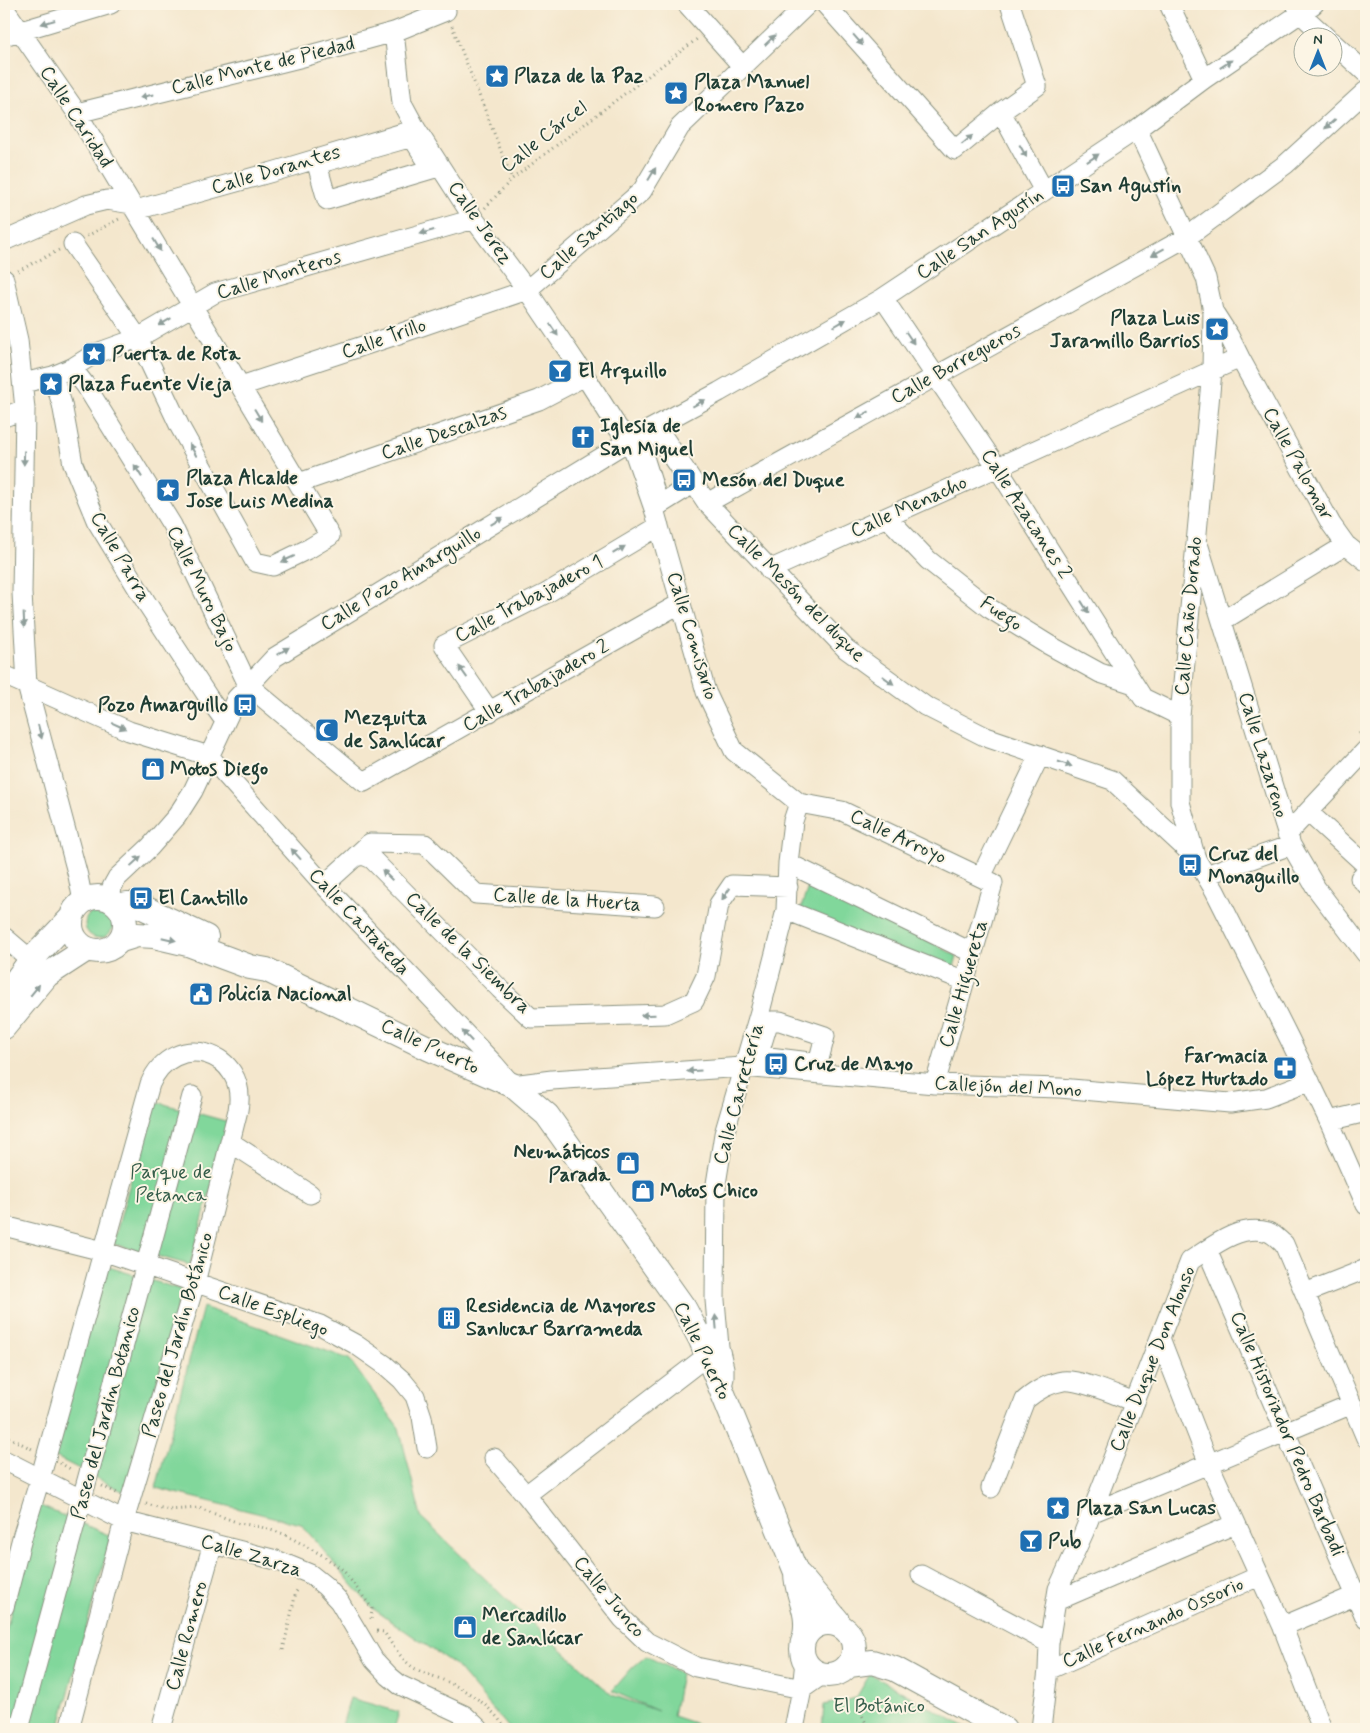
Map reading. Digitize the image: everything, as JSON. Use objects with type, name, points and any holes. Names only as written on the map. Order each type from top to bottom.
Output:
[{"type":"main road","points":[[4,997],[31,960],[77,909],[92,898],[101,897],[114,903],[124,914],[126,922],[121,940],[109,949],[102,951],[87,949],[75,939],[72,932],[77,909]]},
{"type":"main road","name":"Calle Puerto","points":[[114,903],[136,904],[250,957],[267,970]]},
{"type":"main road","name":"Calle Puerto","points":[[121,940],[137,935],[154,936],[188,944],[250,967],[267,970],[428,1048],[512,1085],[547,1116],[684,1308],[708,1355],[796,1572],[845,1630],[892,1662],[895,1669]]},
{"type":"main road","points":[[4,1028],[47,975],[87,949]]},
{"type":"main road","name":"Calle Puerto","points":[[796,1572],[796,1584],[807,1621],[805,1636]]},
{"type":"main road","points":[[832,1623],[845,1630],[854,1643],[855,1651],[850,1665],[837,1674],[813,1668],[802,1652],[805,1636],[818,1625],[832,1623]]},
{"type":"main road","name":"Calle Puerto","points":[[850,1665],[872,1662],[895,1669],[1004,1729]]},
{"type":"street","points":[[11,34],[111,4]]},
{"type":"street","points":[[686,4],[742,66]]},
{"type":"street","name":"Calle Santiago","points":[[527,290],[642,191],[680,127],[808,4]]},
{"type":"street","points":[[825,4],[955,150],[1001,112],[1037,86],[1010,4]]},
{"type":"street","points":[[1169,4],[1204,79]]},
{"type":"street","name":"Calle Monte de Piedad","points":[[77,113],[299,58],[394,32],[445,7]]},
{"type":"street","points":[[1303,7],[1319,28]]},
{"type":"street","name":"Calle San Agustín","points":[[634,440],[883,298],[1137,129],[1303,7]]},
{"type":"street","name":"Calle Caridad","points":[[4,8],[11,34],[77,113],[330,536],[273,566],[255,562],[180,427],[138,338]]},
{"type":"street","name":"Calle Jerez","points":[[394,32],[402,103],[416,129],[474,219],[527,290],[618,428],[634,440]]},
{"type":"street","points":[[1342,51],[1366,73]]},
{"type":"street","name":"Calle Borregueros","points":[[707,502],[1187,237],[1286,164],[1366,91]]},
{"type":"street","points":[[1001,112],[1044,191]]},
{"type":"street","name":"Calle Dorantes","points":[[134,207],[276,172],[416,129]]},
{"type":"street","points":[[1137,129],[1206,278],[1213,311],[1212,371],[1240,358],[1213,311]]},
{"type":"street","points":[[412,137],[432,169],[327,200],[317,164],[412,137]]},
{"type":"street","points":[[86,205],[101,190],[106,179],[106,163]]},
{"type":"street","points":[[4,241],[86,205],[106,200],[134,207]]},
{"type":"street","name":"Calle Monteros","points":[[72,368],[94,354],[138,338],[215,293],[474,219]]},
{"type":"street","points":[[73,244],[138,338]]},
{"type":"street","points":[[4,280],[18,340],[24,383],[22,592],[27,685],[78,876],[77,909]]},
{"type":"street","name":"Calle Trillo","points":[[241,386],[527,290]]},
{"type":"street","name":"Calle Azacanes 2","points":[[883,298],[997,467],[1143,698],[1180,716]]},
{"type":"street","name":"Calle Palomar","points":[[1240,358],[1331,524],[1346,545],[1366,561]]},
{"type":"street","points":[[24,383],[53,376],[72,368]]},
{"type":"street","name":"Calle Muro Bajo","points":[[72,368],[86,386],[172,525],[248,685]]},
{"type":"street","name":"Calle Menacho","points":[[769,570],[1212,371]]},
{"type":"street","name":"Calle Caño Dorado","points":[[1201,867],[1180,802],[1180,716],[1212,371]]},
{"type":"street","name":"Calle Parra","points":[[53,376],[62,404],[73,464],[96,520],[146,602],[225,721]]},
{"type":"street","name":"Calle Descalzas","points":[[299,483],[539,400],[585,376]]},
{"type":"street","points":[[4,417],[25,409]]},
{"type":"street","name":"Calle Mesón del duque","points":[[656,426],[707,502],[769,570],[846,649],[925,706],[986,737],[1112,780],[1201,867]]},
{"type":"street","name":"Calle Pozo Amarguillo","points":[[114,903],[112,887],[117,878],[150,847],[177,816],[193,791],[236,699],[275,657],[634,440]]},
{"type":"street","name":"Calle Comisario","points":[[634,440],[706,692],[734,752],[799,803]]},
{"type":"street","name":"Fuego","points":[[888,517],[928,560],[989,608],[1049,645],[1100,673],[1134,684]]},
{"type":"street","name":"Calle Trabajadero 1","points":[[490,712],[444,645],[547,593],[659,526]]},
{"type":"street","name":"Calle Lazareno","points":[[1196,539],[1289,839],[1316,888],[1366,954]]},
{"type":"street","points":[[1222,621],[1346,545]]},
{"type":"street","name":"Calle Trabajadero 2","points":[[248,685],[364,782],[681,603]]},
{"type":"street","points":[[4,675],[129,731],[209,756]]},
{"type":"street","points":[[1366,750],[1308,812],[1289,839],[1201,867],[1246,952],[1310,1081],[1366,1205]]},
{"type":"street","name":"Calle Higuereta","points":[[935,1084],[973,952],[987,880],[1040,755]]},
{"type":"street","name":"Calle Castañeda","points":[[209,756],[324,885],[512,1085]]},
{"type":"street","name":"Calle Carretería","points":[[721,1387],[724,1378],[724,1368],[717,1330],[715,1300],[716,1184],[724,1134],[761,1008],[786,910],[788,863],[793,822],[799,803]]},
{"type":"street","name":"Calle Arroyo","points":[[799,803],[842,811],[987,880]]},
{"type":"street","points":[[1308,812],[1366,865]]},
{"type":"street","name":"Calle de la Huerta","points":[[355,857],[370,843],[425,844],[476,894],[655,906]]},
{"type":"street","name":"Calle de la Siembra","points":[[355,857],[363,855],[372,859],[531,1018],[665,1014],[694,1002],[706,976],[719,904],[732,885],[788,887]]},
{"type":"street","points":[[324,885],[355,857]]},
{"type":"street","points":[[788,863],[973,952]]},
{"type":"street","points":[[1366,872],[1360,878],[1366,884]]},
{"type":"street","points":[[786,910],[965,981]]},
{"type":"street","points":[[4,937],[31,960]]},
{"type":"street","points":[[761,1008],[836,1034],[825,1074]]},
{"type":"street","name":"Paseo del Jardín Botánico","points":[[4,1607],[150,1084],[165,1062],[181,1054],[198,1052],[215,1057],[229,1068],[238,1083],[240,1101],[196,1283],[124,1521],[69,1729]]},
{"type":"street","name":"Callejón del Mono","points":[[512,1085],[552,1080],[743,1067],[935,1084],[1060,1088],[1230,1103],[1266,1098],[1310,1081]]},
{"type":"street","points":[[547,1116],[542,1096],[552,1080]]},
{"type":"street","name":"Paseo del Jardin Botanico","points":[[19,1729],[192,1096]]},
{"type":"street","points":[[1329,1121],[1366,1112]]},
{"type":"street","points":[[230,1142],[310,1194]]},
{"type":"street","name":"Calle Espliego","points":[[4,1226],[103,1251],[320,1325],[355,1344],[385,1365],[402,1380],[415,1396],[422,1417],[427,1448]]},
{"type":"street","name":"Calle Duque Don Alonso","points":[[1041,1729],[1048,1670],[1049,1643],[1058,1589],[1091,1513],[1190,1261],[1224,1238],[1249,1230],[1270,1232],[1284,1244],[1366,1438]]},
{"type":"street","name":"Calle Historiador Pedro Barbadi","points":[[1207,1250],[1361,1593],[1366,1619]]},
{"type":"street","points":[[1304,1293],[1366,1268]]},
{"type":"street","points":[[1160,1338],[1209,1464],[1282,1625],[1322,1729]]},
{"type":"street","points":[[526,1495],[708,1355]]},
{"type":"street","points":[[990,1488],[1025,1400],[1035,1392],[1052,1383],[1065,1380],[1077,1382],[1135,1402]]},
{"type":"street","points":[[1091,1513],[1352,1404]]},
{"type":"street","name":"Calle Junco","points":[[494,1458],[526,1495],[623,1619],[647,1642],[696,1667],[802,1689]]},
{"type":"street","name":"Calle Zarza","points":[[4,1460],[124,1521],[276,1560],[310,1574],[339,1601],[374,1660],[389,1676],[400,1685],[464,1716],[479,1729]]},
{"type":"street","points":[[1056,1601],[1235,1524]]},
{"type":"street","name":"Calle Romero","points":[[161,1729],[213,1543]]},
{"type":"street","points":[[920,1575],[1049,1643]]},
{"type":"street","name":"Calle Fernando Ossorio","points":[[1048,1670],[1259,1576]]},
{"type":"street","points":[[1282,1625],[1286,1625],[1361,1593]]},
{"type":"street","points":[[794,1729],[802,1689],[813,1668]]},
{"type":"path","points":[[445,7],[512,179]]},
{"type":"path","name":"Calle Cárcel","points":[[474,219],[512,179],[709,29]]},
{"type":"path","points":[[283,1650],[296,1592],[322,1556]]},
{"type":"path","points":[[858,1707],[869,1729]]},
{"type":"green space","points":[[811,878],[957,956],[954,967],[799,914]]},
{"type":"green space","points":[[99,910],[109,914],[113,924],[109,934],[99,938],[89,934],[85,924],[89,914]]},
{"type":"green space","name":"Parque de Petanca","points":[[153,1101],[229,1122],[190,1265],[113,1244]]},
{"type":"green space","points":[[106,1266],[182,1290],[126,1493],[54,1456]]},
{"type":"green space","points":[[203,1307],[349,1359],[399,1428],[421,1517],[504,1597],[612,1695],[658,1711],[612,1691],[632,1668],[646,1656],[681,1673],[673,1716],[712,1729],[510,1729],[455,1665],[372,1608],[301,1524],[156,1488]]},
{"type":"green space","points":[[38,1505],[111,1536],[59,1729],[4,1729],[4,1639]]},
{"type":"green space","name":"El Botánico","points":[[870,1674],[969,1729],[822,1729],[824,1705],[856,1698]]},
{"type":"green space","points":[[350,1698],[399,1712],[394,1729],[341,1729]]},
{"type":"place","name":"Plaza de la Paz","points":[[497,76]]},
{"type":"place","name":"Plaza Manuel Romero Pazo","points":[[676,93]]},
{"type":"place","name":"San Agustín","points":[[1063,186]]},
{"type":"place","name":"Plaza Luis Jaramillo Barrios","points":[[1217,329]]},
{"type":"place","name":"Puerta de Rota","points":[[94,354]]},
{"type":"place","name":"El Arquillo","points":[[560,371]]},
{"type":"place","name":"Plaza Fuente Vieja","points":[[51,384]]},
{"type":"place","name":"Iglesia de San Miguel","points":[[583,437]]},
{"type":"place","name":"Mesón del Duque","points":[[684,480]]},
{"type":"place","name":"Plaza Alcalde Jose Luis Medina","points":[[168,490]]},
{"type":"place","name":"Pozo Amarguillo","points":[[245,705]]},
{"type":"place","name":"Mezquita de Sanlúcar","points":[[327,730]]},
{"type":"place","name":"Motos Diego","points":[[153,769]]},
{"type":"place","name":"Cruz del Monaguillo","points":[[1190,865]]},
{"type":"place","name":"El Cantillo","points":[[141,898]]},
{"type":"place","name":"Policía Nacional","points":[[201,994]]},
{"type":"place","name":"Cruz de Mayo","points":[[776,1064]]},
{"type":"place","name":"Farmacia López Hurtado","points":[[1285,1068]]},
{"type":"place","name":"Neumáticos Parada","points":[[628,1163]]},
{"type":"place","name":"Motos Chico","points":[[643,1191]]},
{"type":"place","name":"Residencia de Mayores Sanlucar Barrameda","points":[[449,1318]]},
{"type":"place","name":"Plaza San Lucas","points":[[1058,1508]]},
{"type":"place","name":"Pub","points":[[1031,1541]]},
{"type":"place","name":"Mercadillo de Sanlúcar","points":[[465,1627]]}]
